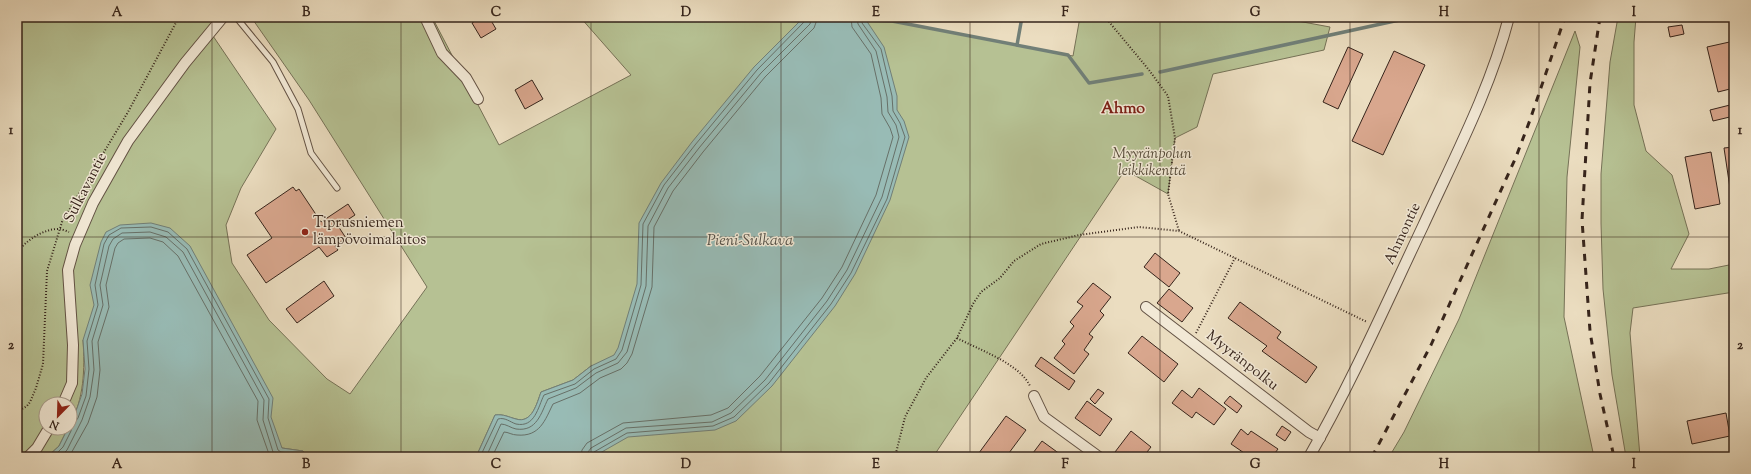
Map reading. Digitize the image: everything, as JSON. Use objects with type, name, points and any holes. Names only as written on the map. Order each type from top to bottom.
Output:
[{"type":"street","name":"Sulkavantie","points":[[66,396],[72,383],[73,345],[68,270],[75,245],[93,203],[128,141],[185,63],[223,17]]},
{"type":"street","points":[[425,17],[442,53],[466,78],[478,99]]},
{"type":"street","name":"Ahmontie","points":[[1310,457],[1349,385],[1488,84],[1509,17]]},
{"type":"street","name":"Myyränpolku","points":[[1146,307],[1309,432],[1320,438]]},
{"type":"street","points":[[1034,396],[1044,417],[1099,457]]},
{"type":"street","points":[[28,457],[37,448],[44,436]]},
{"type":"lane","points":[[236,17],[273,62],[298,109],[311,153],[337,188]]},
{"type":"path","points":[[17,412],[27,406],[30,402],[43,364],[47,272],[62,222],[120,125],[179,17]]},
{"type":"path","points":[[1104,17],[1149,70],[1168,96],[1175,138],[1168,194],[1179,231]]},
{"type":"path","points":[[895,457],[905,417],[926,378],[957,338],[973,304],[981,292],[1000,278],[1014,261],[1041,244],[1079,235],[1139,227],[1179,231],[1376,326]]},
{"type":"path","points":[[17,253],[21,247],[41,233],[60,229]]},
{"type":"path","points":[[1192,341],[1235,258]]},
{"type":"path","points":[[957,338],[977,349],[1005,361],[1026,379],[1034,396]]},
{"type":"green space","points":[[17,17],[215,17],[211,33],[276,129],[241,188],[226,225],[232,263],[269,320],[327,379],[350,394],[427,287],[309,100],[251,17],[432,17],[499,145],[631,75],[580,17],[813,17],[643,355],[591,366],[573,380],[541,392],[533,412],[530,416],[522,420],[503,415],[495,415],[476,457],[307,457],[303,451],[282,448],[83,340],[84,362],[81,394],[78,405],[78,396],[38,396],[38,436],[64,436],[59,446],[47,457],[17,457]]},
{"type":"green space","name":"Myyränpolun leikkikenttä","points":[[851,17],[865,20],[892,21],[1073,56],[1080,17],[1276,17],[1330,27],[1324,50],[1213,74],[1197,127],[1175,138],[1168,194],[1125,170],[933,457],[544,457]]},
{"type":"green space","points":[[1618,17],[1636,17],[1634,42],[1634,105],[1646,151],[1672,175],[1689,234],[1671,269],[1709,269],[1734,264],[1734,292],[1633,308],[1630,333],[1640,457],[1626,457],[1612,375],[1603,289],[1601,174],[1610,62]]},
{"type":"green space","points":[[1575,31],[1580,47],[1567,177],[1564,317],[1594,457],[1389,457],[1404,432],[1459,319]]},
{"type":"water","name":"Pieni-Sulkava","points":[[804,17],[866,17],[866,20],[884,47],[897,96],[897,110],[904,121],[909,137],[890,200],[855,274],[835,306],[772,386],[736,421],[715,430],[628,437],[593,457],[476,457],[495,415],[503,415],[522,420],[530,416],[536,407],[541,392],[573,380],[591,366],[614,355],[618,348],[637,284],[639,223],[661,183],[692,142],[754,67]]},
{"type":"water","points":[[151,223],[170,228],[190,246],[273,398],[271,417],[282,448],[303,451],[307,457],[47,457],[59,446],[64,436],[78,436],[78,405],[82,394],[85,369],[83,340],[94,305],[90,285],[101,242],[106,232],[120,225]]},
{"type":"building","points":[[481,17],[489,17],[496,29],[481,38],[472,23]]},
{"type":"building","points":[[1682,25],[1684,34],[1670,37],[1668,27]]},
{"type":"building","points":[[1734,41],[1734,88],[1718,92],[1707,47]]},
{"type":"building","points":[[1348,47],[1363,54],[1338,109],[1323,102]]},
{"type":"building","points":[[1394,51],[1425,65],[1383,155],[1352,141]]},
{"type":"building","points":[[532,80],[543,99],[525,109],[515,90]]},
{"type":"building","points":[[1734,104],[1734,116],[1713,121],[1710,110]]},
{"type":"building","points":[[1734,147],[1734,215],[1724,148]]},
{"type":"building","points":[[1711,152],[1720,204],[1695,209],[1685,157]]},
{"type":"building","name":"Tiprusniemen lämpövoimalaitos","points":[[293,187],[296,191],[299,189],[321,222],[348,204],[355,215],[338,226],[346,238],[335,246],[338,250],[327,257],[319,247],[266,283],[247,255],[272,238],[255,213]]},
{"type":"building","points":[[1155,253],[1180,273],[1169,287],[1144,267]]},
{"type":"building","points":[[324,281],[334,296],[297,323],[286,309]]},
{"type":"building","points":[[1093,283],[1111,297],[1100,311],[1104,315],[1089,334],[1093,337],[1084,350],[1089,354],[1074,374],[1054,358],[1065,344],[1062,341],[1074,326],[1070,322],[1083,306],[1077,302]]},
{"type":"building","points":[[1169,289],[1193,308],[1182,322],[1157,303]]},
{"type":"building","points":[[1240,302],[1281,332],[1277,338],[1317,367],[1306,383],[1262,351],[1267,346],[1228,318]]},
{"type":"building","points":[[1142,336],[1178,364],[1164,382],[1128,353]]},
{"type":"building","points":[[1041,357],[1075,381],[1069,390],[1035,366]]},
{"type":"building","points":[[1199,388],[1226,409],[1214,425],[1196,412],[1192,418],[1172,403],[1182,390],[1192,398]]},
{"type":"building","points":[[1098,389],[1104,393],[1095,404],[1090,399]]},
{"type":"building","points":[[1230,396],[1242,406],[1237,413],[1224,403]]},
{"type":"building","points":[[1087,401],[1112,419],[1100,436],[1075,418]]},
{"type":"building","points":[[1726,413],[1730,436],[1692,444],[1687,421]]},
{"type":"building","points":[[1006,416],[1026,430],[1006,457],[976,457]]},
{"type":"building","points":[[1282,426],[1291,432],[1285,441],[1276,435]]},
{"type":"building","points":[[1241,429],[1248,435],[1251,431],[1278,449],[1272,457],[1257,457],[1255,455],[1250,457],[1231,444]]},
{"type":"building","points":[[1131,431],[1151,447],[1143,457],[1122,457],[1115,452]]},
{"type":"building","points":[[1042,441],[1064,457],[1030,457]]},
{"type":"waterway","points":[[1017,45],[1022,17]]},
{"type":"waterway","points":[[1160,72],[1413,17]]},
{"type":"waterway","points":[[865,20],[892,21],[1068,55],[1089,83],[1142,74]]},
{"type":"railway","points":[[1372,457],[1431,345],[1516,157],[1565,17]]},
{"type":"railway","points":[[1600,17],[1590,83],[1582,220],[1590,331],[1600,394],[1614,457]]},
{"type":"place","name":"Tiprusniemen lämpövoimalaitos","points":[[305,232]]},
{"type":"district","name":"Ahmo","points":[[1123,109]]}]
